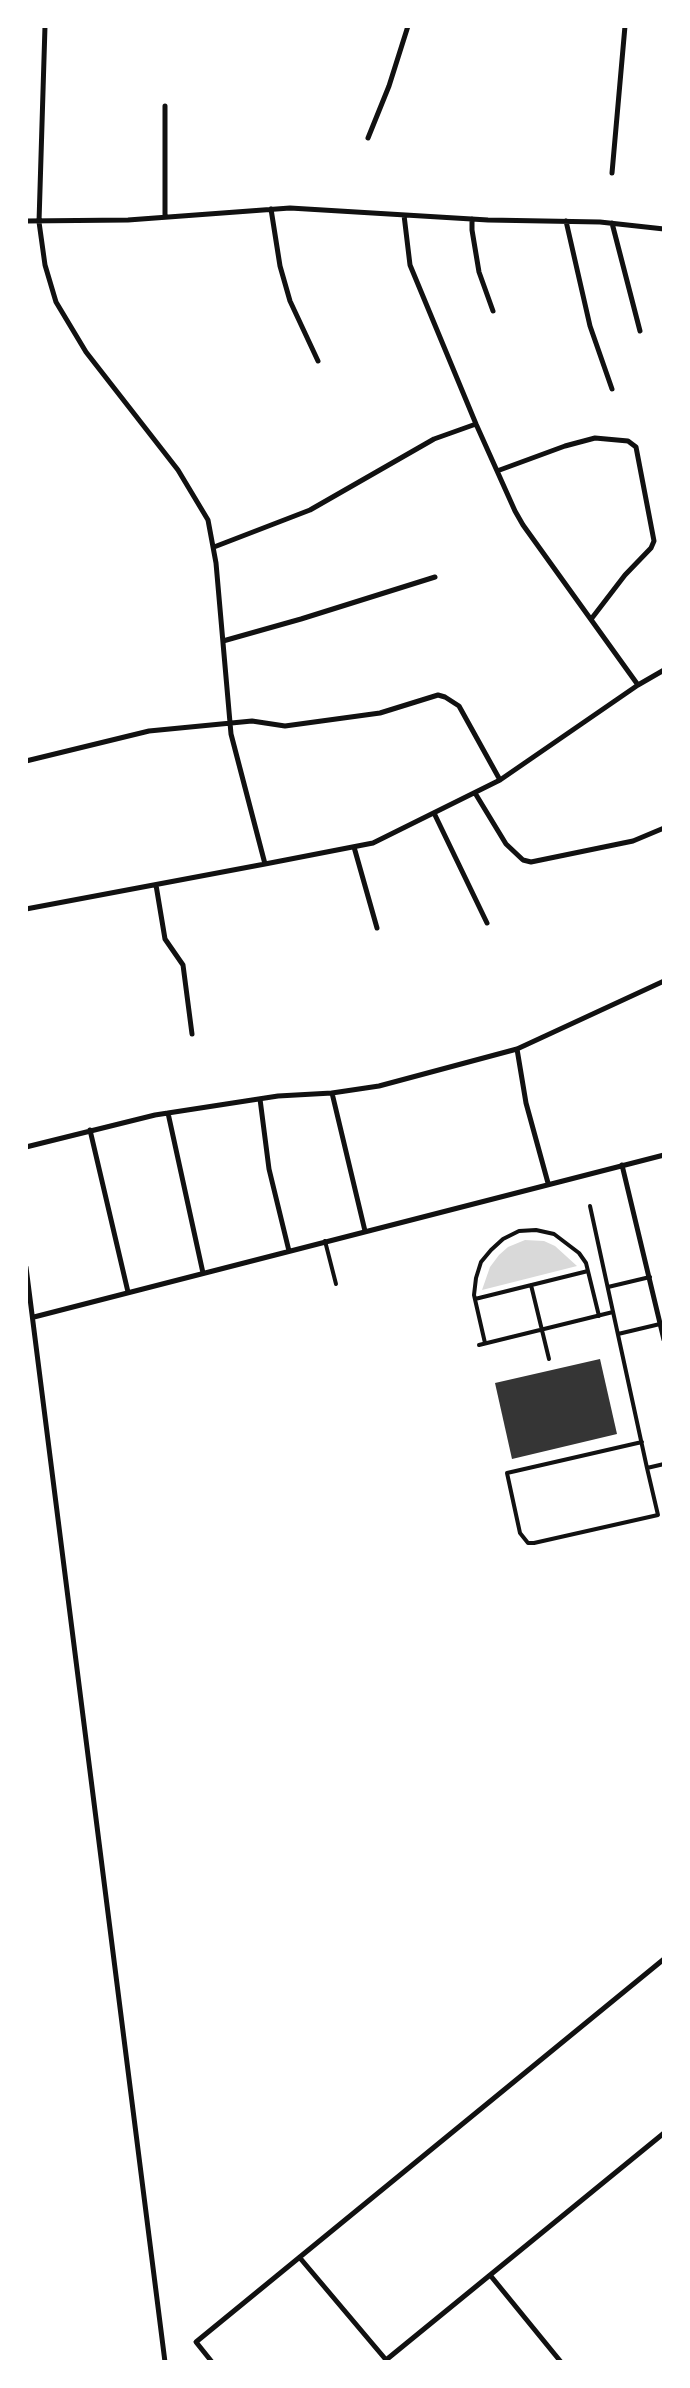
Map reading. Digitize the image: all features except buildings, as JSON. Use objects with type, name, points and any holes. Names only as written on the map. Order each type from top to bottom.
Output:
[{"type":"street","points":[[45,26],[39,222],[45,265],[56,302],[86,352],[178,470],[208,520],[214,547],[230,722],[265,864]]},
{"type":"street","points":[[368,138],[389,86],[408,26]]},
{"type":"street","points":[[612,172],[625,26]]},
{"type":"street","points":[[164,217],[165,106]]},
{"type":"street","points":[[26,221],[128,220],[290,208],[472,219],[612,223],[664,229]]},
{"type":"street","points":[[271,209],[280,266],[290,300],[318,361]]},
{"type":"street","points":[[404,215],[410,264],[476,424],[523,525],[592,618],[638,685]]},
{"type":"street","points":[[472,219],[472,230],[480,272],[493,311]]},
{"type":"street","points":[[566,222],[590,326],[612,389]]},
{"type":"street","points":[[612,223],[640,331]]},
{"type":"street","points":[[214,547],[310,510],[434,440],[476,424]]},
{"type":"street","points":[[497,471],[565,446],[595,438],[628,441],[636,447],[654,541],[651,548],[626,575],[592,618]]},
{"type":"street","points":[[223,641],[435,577]]},
{"type":"street","points":[[26,909],[373,843],[500,780],[638,685],[664,670]]},
{"type":"street","points":[[26,761],[149,731],[252,721],[284,726],[380,713],[438,695],[445,697],[458,706],[500,780]]},
{"type":"street","points":[[475,793],[506,844],[519,857],[531,862],[633,841],[664,828]]},
{"type":"street","points":[[434,813],[487,922]]},
{"type":"street","points":[[354,847],[377,928]]},
{"type":"street","points":[[156,885],[165,939],[184,965],[192,1034]]},
{"type":"street","points":[[26,1147],[168,1112],[260,1099],[332,1094],[379,1086],[517,1049],[664,981]]},
{"type":"street","points":[[517,1049],[526,1103],[548,1183]]},
{"type":"street","points":[[332,1094],[365,1231]]},
{"type":"street","points":[[260,1099],[269,1169],[289,1250]]},
{"type":"street","points":[[168,1112],[203,1273]]},
{"type":"street","points":[[90,1130],[128,1292]]},
{"type":"street","points":[[34,1317],[548,1183],[664,1155]]},
{"type":"street","points":[[622,1165],[664,1340]]},
{"type":"street","points":[[26,1267],[34,1317],[165,2362]]},
{"type":"street","points":[[212,2362],[196,2342],[664,1959]]},
{"type":"street","points":[[300,2258],[387,2361],[664,2133]]},
{"type":"street","points":[[490,2275],[561,2362]]},
{"type":"lane","points":[[590,1206],[642,1442],[647,1468],[658,1515],[528,1543],[520,1533],[506,1473],[642,1442]]},
{"type":"lane","points":[[485,1343],[475,1299],[476,1278],[481,1262],[503,1239],[519,1231],[536,1230],[554,1234],[579,1253],[586,1262],[600,1316]]},
{"type":"lane","points":[[325,1241],[336,1284]]},
{"type":"lane","points":[[475,1299],[588,1271]]},
{"type":"lane","points":[[608,1287],[650,1277]]},
{"type":"lane","points":[[531,1285],[548,1359]]},
{"type":"lane","points":[[479,1345],[613,1312]]},
{"type":"lane","points":[[618,1334],[660,1324]]},
{"type":"lane","points":[[647,1468],[664,1464]]},
{"type":"shaded area","points":[[525,1240],[544,1241],[555,1246],[577,1266],[482,1290],[490,1267],[499,1255],[508,1247]]}]
